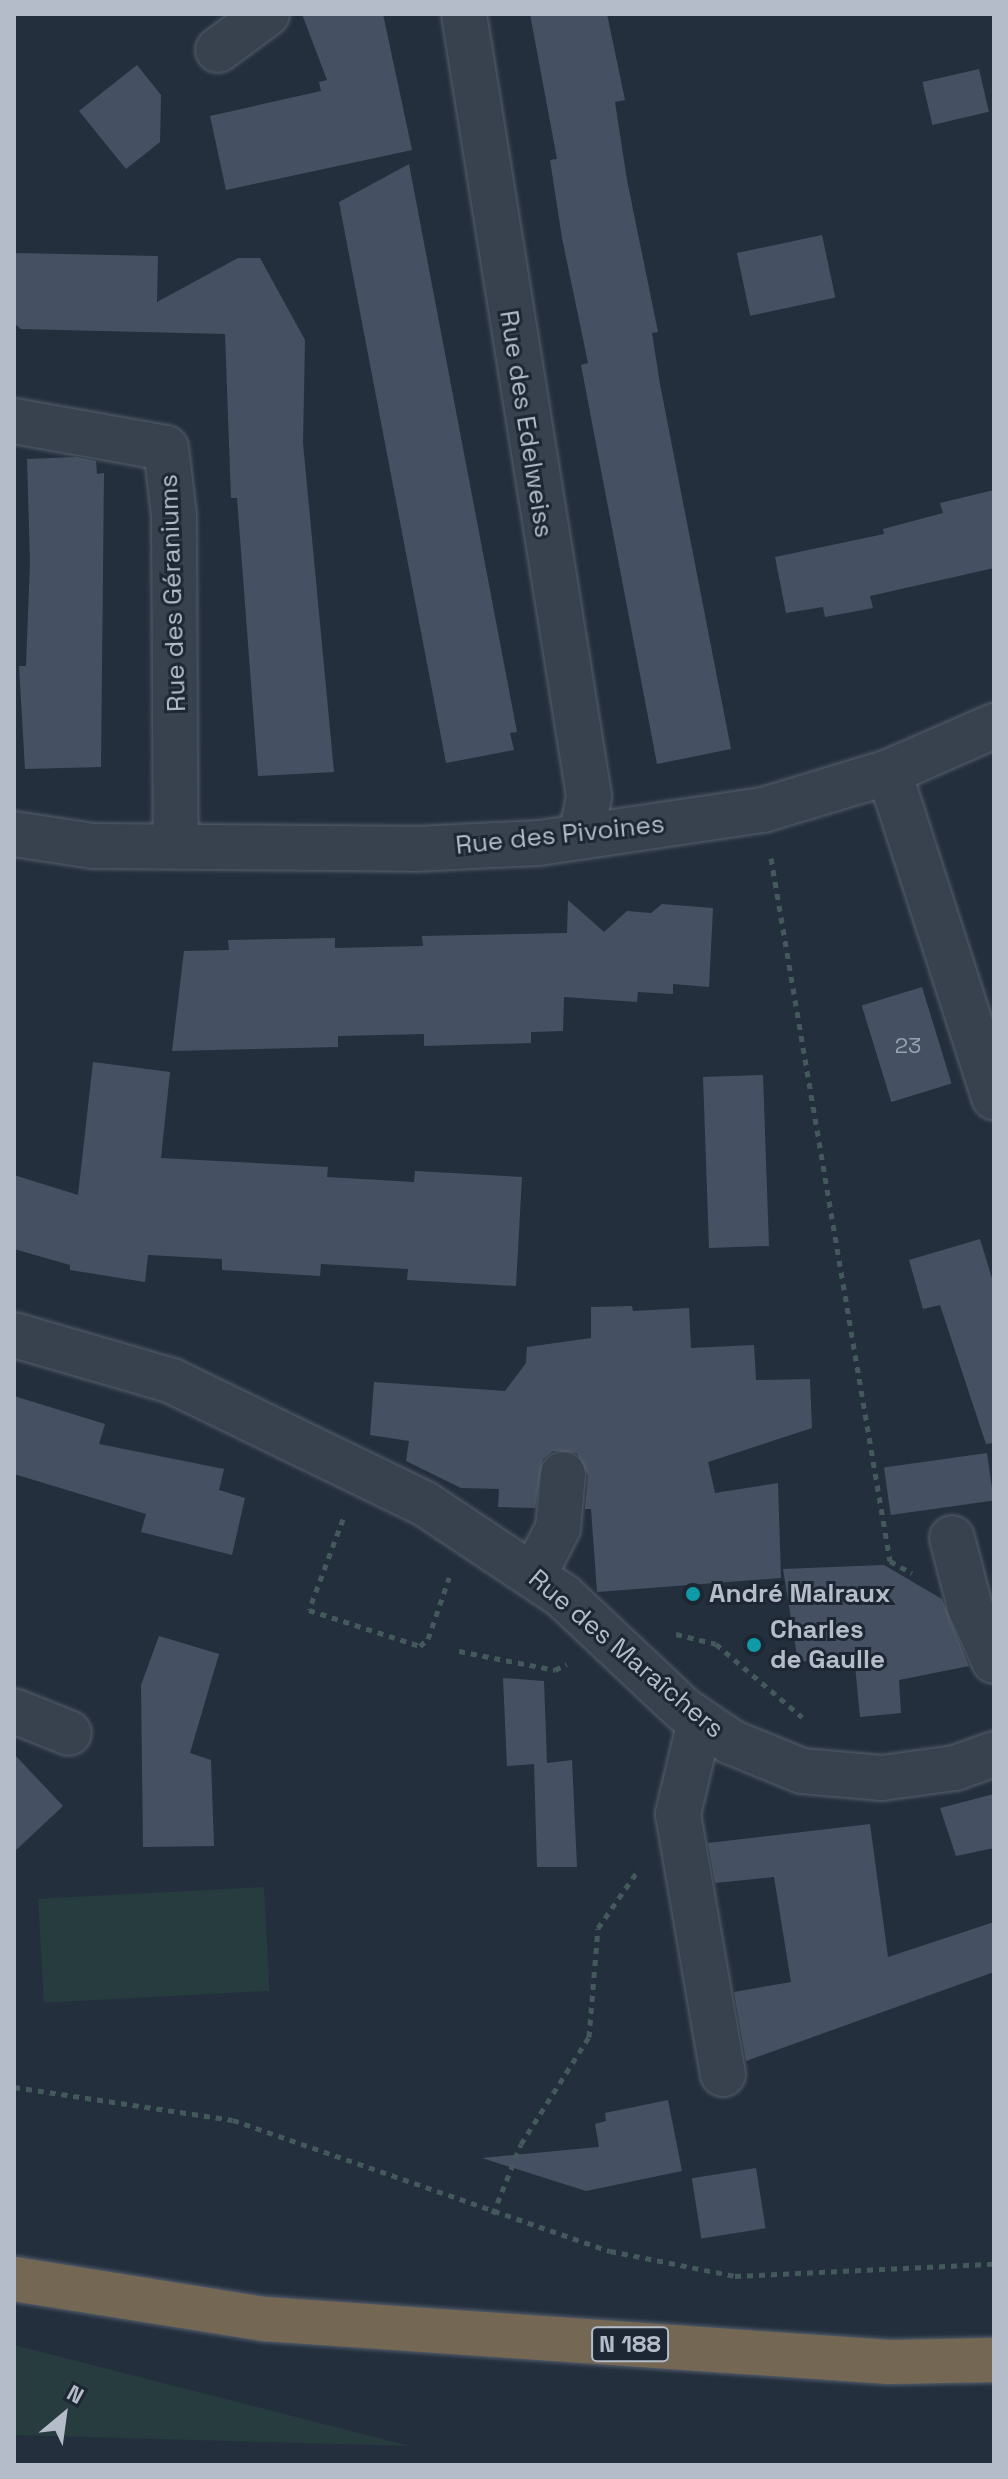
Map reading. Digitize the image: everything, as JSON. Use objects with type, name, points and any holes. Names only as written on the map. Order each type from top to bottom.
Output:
[{"type":"highway","name":"N 188","points":[[14,2279],[265,2319],[890,2362],[994,2360]]},
{"type":"street","points":[[218,50],[267,14]]},
{"type":"street","name":"Rue des Edelweiss","points":[[464,14],[589,796],[582,833]]},
{"type":"street","name":"Rue des Géraniums","points":[[14,421],[166,448],[174,515],[176,844]]},
{"type":"street","name":"Rue des Pivoines","points":[[14,834],[93,846],[176,844],[415,849],[539,843],[582,833],[763,810],[889,772],[994,726]]},
{"type":"street","points":[[889,772],[994,1097]]},
{"type":"street","name":"Rue des Maraîchers","points":[[14,1335],[172,1381],[425,1504],[534,1575],[622,1647],[700,1721],[731,1742],[802,1771],[882,1778],[955,1768],[994,1754]]},
{"type":"street","points":[[534,1575],[558,1528],[563,1474]]},
{"type":"street","points":[[952,1538],[970,1607],[994,1661]]},
{"type":"street","points":[[14,1711],[69,1733]]},
{"type":"street","points":[[700,1721],[678,1814],[723,2074]]},
{"type":"path","points":[[763,810],[890,1561],[970,1607]]},
{"type":"path","points":[[360,1473],[309,1610],[420,1646],[428,1639],[450,1575],[461,1582]]},
{"type":"path","points":[[459,1651],[555,1670],[672,1633],[716,1644],[809,1724],[822,1773]]},
{"type":"path","points":[[493,2214],[521,2144],[589,2037],[598,1928],[678,1814]]},
{"type":"path","points":[[14,2087],[233,2120],[493,2214],[610,2251],[735,2276],[994,2264]]},
{"type":"green space","points":[[264,1887],[269,1991],[44,2003],[38,1899]]},
{"type":"green space","points":[[14,2345],[410,2446],[14,2435]]},
{"type":"building","points":[[302,14],[383,14],[412,150],[226,190],[210,116],[321,91],[319,82],[327,80]]},
{"type":"building","points":[[530,14],[607,14],[625,100],[615,102],[627,180],[658,332],[652,333],[660,384],[731,749],[657,764],[581,365],[588,363],[562,238],[550,160],[557,159]]},
{"type":"building","points":[[137,65],[161,95],[160,142],[126,169],[79,111]]},
{"type":"building","points":[[979,69],[989,112],[932,125],[922,82]]},
{"type":"building","points":[[409,164],[517,732],[510,733],[514,750],[446,763],[339,202]]},
{"type":"building","points":[[822,235],[835,298],[750,316],[737,253]]},
{"type":"building","points":[[14,253],[158,256],[157,302],[238,258],[260,258],[305,340],[303,443],[334,772],[258,776],[237,498],[231,498],[225,334],[21,329],[14,323]]},
{"type":"building","points":[[76,457],[96,461],[97,474],[104,473],[101,767],[25,769],[19,666],[26,666],[30,562],[27,459]]},
{"type":"building","points":[[994,490],[994,568],[870,596],[873,608],[825,617],[823,607],[786,613],[775,557],[884,534],[883,529],[943,513],[940,503]]},
{"type":"building","points":[[568,900],[604,932],[627,911],[651,913],[662,904],[713,908],[709,987],[673,984],[673,994],[638,992],[637,1002],[564,997],[563,1031],[531,1032],[531,1043],[424,1046],[424,1034],[338,1036],[338,1047],[172,1051],[184,951],[229,950],[228,940],[335,938],[335,948],[423,946],[422,936],[567,933]]},
{"type":"building","points":[[922,987],[952,1084],[891,1102],[862,1005]]},
{"type":"building","points":[[93,1062],[170,1072],[161,1158],[328,1167],[327,1177],[414,1182],[415,1171],[522,1177],[516,1286],[407,1280],[408,1269],[321,1264],[320,1276],[222,1270],[222,1259],[148,1255],[145,1282],[70,1270],[70,1265],[14,1249],[14,1175],[78,1195]]},
{"type":"building","points":[[763,1075],[769,1246],[709,1248],[703,1077]]},
{"type":"building","points":[[980,1239],[994,1285],[994,1443],[986,1444],[940,1305],[923,1309],[909,1260]]},
{"type":"building","points":[[632,1306],[633,1311],[689,1308],[691,1348],[754,1345],[756,1380],[810,1379],[812,1428],[708,1462],[715,1493],[778,1483],[781,1578],[597,1592],[591,1509],[585,1509],[588,1476],[577,1453],[553,1451],[543,1459],[535,1508],[498,1507],[499,1489],[461,1488],[406,1461],[409,1441],[370,1435],[374,1382],[505,1391],[526,1363],[527,1347],[591,1338],[591,1307]]},
{"type":"building","points":[[14,1396],[105,1424],[99,1444],[224,1469],[219,1490],[245,1498],[232,1555],[141,1532],[146,1514],[14,1474]]},
{"type":"building","points":[[987,1453],[994,1501],[891,1515],[884,1467]]},
{"type":"building","points":[[884,1565],[942,1599],[969,1666],[899,1680],[901,1713],[860,1717],[854,1655],[798,1662],[783,1569]]},
{"type":"building","points":[[159,1636],[219,1654],[190,1753],[211,1760],[214,1846],[143,1847],[141,1685]]},
{"type":"building","points":[[503,1678],[544,1681],[547,1763],[572,1760],[577,1867],[537,1867],[534,1764],[507,1766]]},
{"type":"building","points":[[14,1754],[63,1806],[14,1852]]},
{"type":"building","points":[[994,1794],[994,1848],[956,1856],[940,1808]]},
{"type":"building","points":[[870,1824],[888,1957],[994,1922],[994,1972],[746,2061],[734,1992],[791,1982],[774,1877],[715,1883],[708,1843]]},
{"type":"building","points":[[668,2100],[682,2171],[586,2191],[482,2158],[599,2147],[595,2124],[606,2121],[605,2113]]},
{"type":"building","points":[[756,2168],[766,2228],[701,2238],[692,2178]]},
{"type":"place","name":"André Malraux","points":[[693,1594]]},
{"type":"place","name":"Charles de Gaulle","points":[[754,1645]]}]
